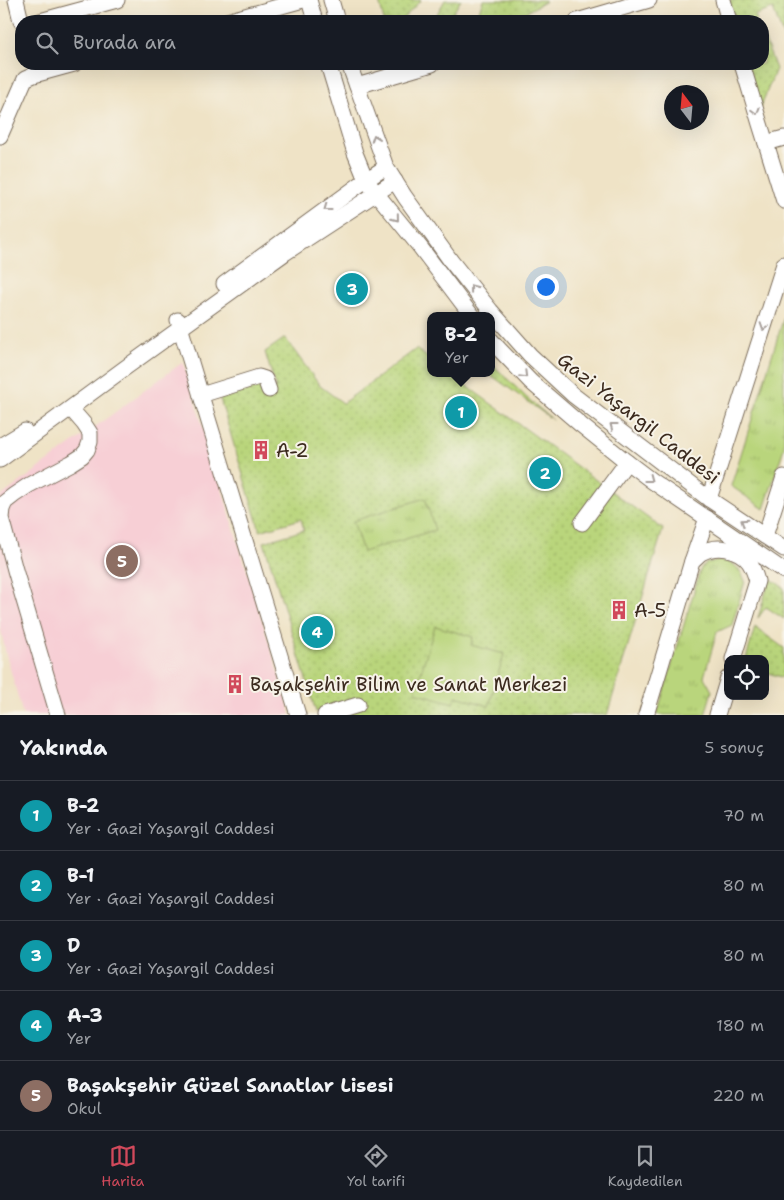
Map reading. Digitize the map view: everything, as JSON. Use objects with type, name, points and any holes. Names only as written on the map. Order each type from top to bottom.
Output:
[{"type":"street","points":[[16,0],[20,15]]},
{"type":"street","points":[[62,15],[117,0]]},
{"type":"street","points":[[249,15],[303,0]]},
{"type":"street","points":[[309,0],[313,15]]},
{"type":"street","points":[[331,0],[335,15]]},
{"type":"street","points":[[598,15],[650,0]]},
{"type":"street","points":[[723,0],[727,15]]},
{"type":"street","points":[[0,136],[23,82],[34,70]]},
{"type":"street","points":[[330,70],[366,180],[469,312]]},
{"type":"street","name":"Gazi Yaşargil Caddesi","points":[[351,70],[386,167],[452,261],[493,312]]},
{"type":"street","points":[[357,86],[412,70]]},
{"type":"street","points":[[744,70],[784,201]]},
{"type":"street","points":[[766,143],[784,138]]},
{"type":"street","points":[[0,460],[71,409],[179,323],[366,180],[386,167]]},
{"type":"street","points":[[0,446],[22,433],[179,323],[395,181]]},
{"type":"street","points":[[709,500],[784,264]]},
{"type":"street","name":"Gazi Yaşargil Caddesi","points":[[495,315],[530,355],[572,395],[709,500],[784,550]]},
{"type":"street","points":[[179,323],[298,715]]},
{"type":"street","name":"Gazi Yaşargil Caddesi","points":[[495,344],[531,382],[627,462],[784,571]]},
{"type":"street","points":[[201,394],[259,377],[266,379],[269,390]]},
{"type":"street","points":[[58,715],[1,518],[5,502],[29,485],[71,463],[88,450],[90,433],[71,409]]},
{"type":"street","points":[[582,523],[627,462]]},
{"type":"street","points":[[765,536],[784,477]]},
{"type":"street","points":[[646,715],[692,561],[707,518]]},
{"type":"street","points":[[692,561],[701,553],[710,550],[720,548],[730,550],[740,554],[748,561],[757,580]]},
{"type":"street","points":[[734,655],[764,558]]},
{"type":"street","points":[[716,715],[724,690]]},
{"type":"street","points":[[325,715],[358,705]]},
{"type":"shaded area","points":[[183,362],[291,715],[23,715],[0,626],[0,497]]},
{"type":"green space","points":[[421,0],[407,15],[382,15],[379,1]]},
{"type":"green space","points":[[445,0],[461,0],[452,15],[436,15]]},
{"type":"green space","points":[[483,0],[546,1],[521,15],[478,15]]},
{"type":"green space","points":[[729,0],[784,0],[784,38],[773,9],[755,15],[733,15]]},
{"type":"green space","points":[[769,51],[776,69],[759,111],[748,70],[769,70]]},
{"type":"green space","points":[[784,317],[784,448],[764,509],[731,486]]},
{"type":"green space","points":[[285,338],[320,386],[343,403],[416,349],[427,357],[427,377],[454,377],[663,529],[607,715],[345,715],[356,699],[316,712],[264,542],[304,530],[301,519],[260,531],[220,399],[261,387],[263,392],[276,388],[265,352]]},
{"type":"green space","points":[[495,367],[527,398],[553,420],[494,377]]},
{"type":"green space","points":[[425,498],[435,530],[363,552],[353,521]]},
{"type":"green space","points":[[720,560],[736,566],[745,581],[732,625],[717,632],[704,677],[712,691],[705,715],[658,715],[701,568],[707,563]]},
{"type":"green space","points":[[770,578],[784,588],[784,619],[766,607],[758,618]]},
{"type":"green space","points":[[435,626],[473,637],[471,645],[504,654],[489,706],[456,696],[453,703],[415,692]]},
{"type":"green space","points":[[755,627],[784,648],[784,678],[769,673],[769,655],[747,655]]},
{"type":"place","name":"D","points":[[352,289]]},
{"type":"place","name":"B-2","points":[[461,412]]},
{"type":"place","name":"A-2","points":[[261,450]]},
{"type":"place","name":"B-1","points":[[545,473]]},
{"type":"place","name":"Başakşehir Güzel Sanatlar Lisesi","points":[[122,561]]},
{"type":"place","name":"A-5","points":[[619,610]]},
{"type":"place","name":"A-3","points":[[317,632]]},
{"type":"place","name":"Başakşehir Bilim ve Sanat Merkezi","points":[[235,684]]}]
